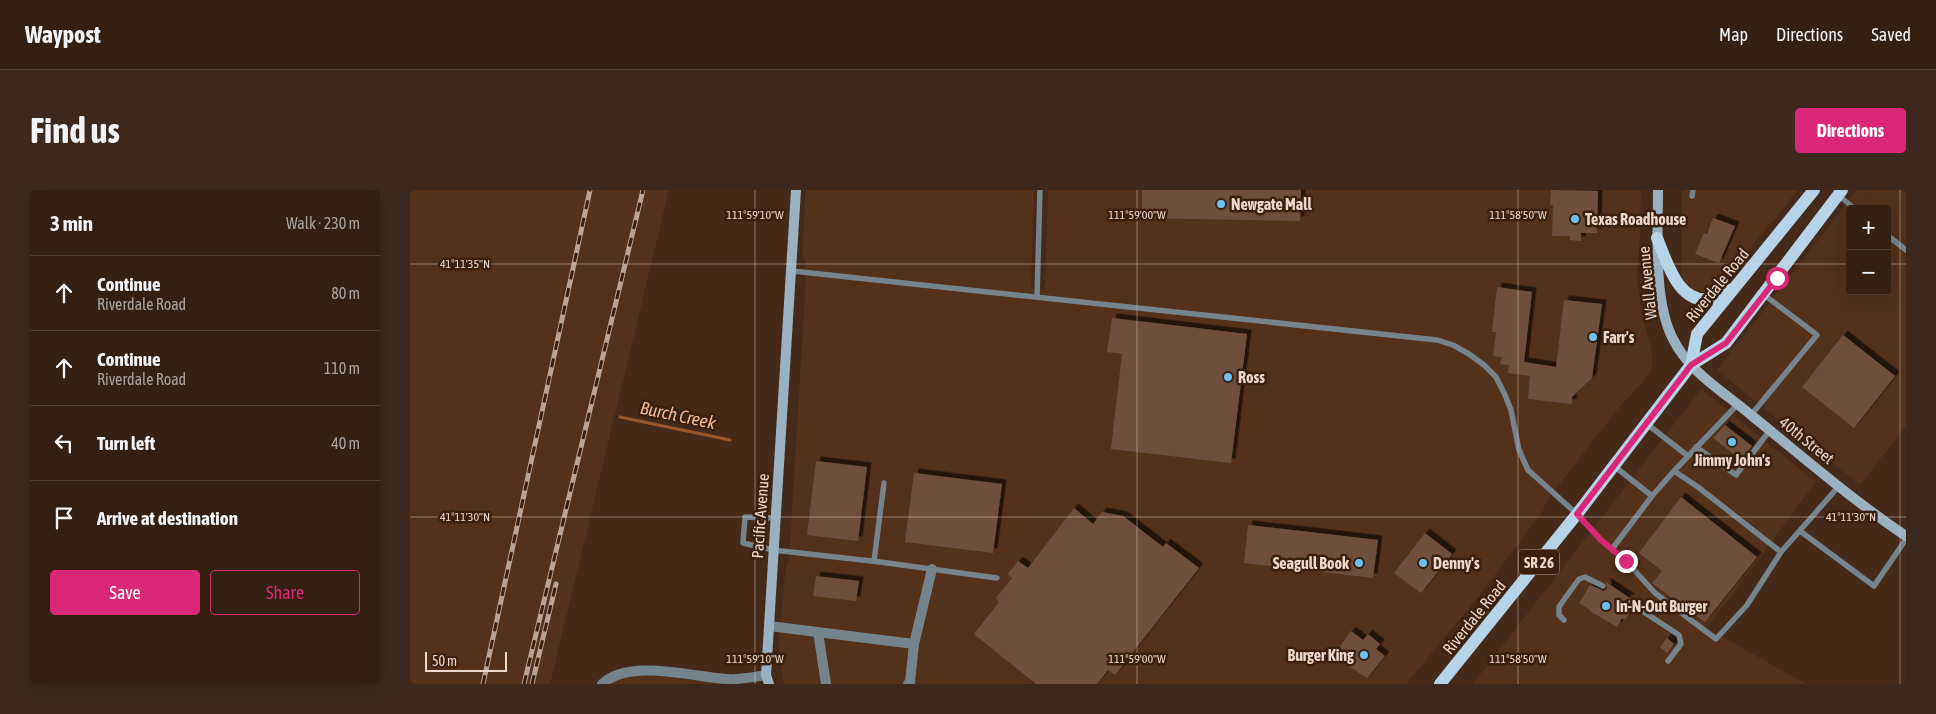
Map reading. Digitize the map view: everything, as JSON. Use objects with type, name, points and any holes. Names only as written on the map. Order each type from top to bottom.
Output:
[{"type":"main road","name":"Riverdale Road","points":[[1440,684],[1680,382],[1691,365],[1697,334],[1814,190]]},
{"type":"main road","name":"SR 26","points":[[1691,365],[1726,343],[1840,193]]},
{"type":"main road","points":[[1657,238],[1673,275],[1681,288],[1690,295],[1707,299],[1734,288]]},
{"type":"street","name":"Pacific Avenue","points":[[602,684],[609,677],[648,669],[730,680],[768,680],[773,550],[796,190]]},
{"type":"street","name":"Wall Avenue","points":[[1658,190],[1657,238],[1661,293],[1668,329],[1679,350],[1691,365]]},
{"type":"street","name":"40th Street","points":[[1691,365],[1751,415],[1906,537]]},
{"type":"street","points":[[908,684],[910,682],[914,644],[932,569]]},
{"type":"street","points":[[769,626],[914,644]]},
{"type":"street","points":[[818,632],[826,684]]},
{"type":"lane","points":[[1037,297],[1040,190]]},
{"type":"lane","points":[[1840,193],[1851,205]]},
{"type":"lane","points":[[1891,238],[1906,250]]},
{"type":"lane","points":[[792,271],[1437,340],[1453,345],[1477,360],[1496,378],[1508,402],[1519,450],[1528,470],[1577,514],[1655,592],[1716,639],[1747,605],[1781,552],[1840,486]]},
{"type":"lane","points":[[1751,415],[1817,335],[1763,294]]},
{"type":"lane","points":[[1612,549],[1652,496],[1738,404]]},
{"type":"lane","points":[[1647,424],[1688,456]]},
{"type":"lane","points":[[1696,447],[1736,475],[1770,430]]},
{"type":"lane","points":[[1614,466],[1652,496]]},
{"type":"lane","points":[[1674,471],[1698,487],[1781,552]]},
{"type":"lane","points":[[874,561],[884,483]]},
{"type":"lane","points":[[775,518],[744,517],[743,543],[773,550],[874,561],[997,578]]},
{"type":"lane","points":[[1800,531],[1874,586],[1906,537]]},
{"type":"lane","points":[[1564,620],[1559,615],[1559,607],[1580,579],[1590,578],[1603,586]]},
{"type":"lane","points":[[1630,604],[1679,634],[1681,644],[1668,661]]},
{"type":"path","points":[[1690,321],[1701,307]]},
{"type":"shaded area","points":[[410,190],[669,190],[550,684],[410,684]]},
{"type":"shaded area","points":[[806,190],[1034,190],[1031,288],[1045,290],[1048,190],[1641,190],[1637,278],[1642,313],[1652,354],[1652,364],[1649,374],[1621,405],[1571,469],[1546,502],[1543,511],[1479,596],[1406,684],[784,684],[779,641],[786,565],[789,561],[805,293],[806,263],[802,253]]},
{"type":"shaded area","points":[[1682,190],[1798,190],[1720,285],[1706,292],[1692,289],[1681,273]]},
{"type":"shaded area","points":[[1857,190],[1906,190],[1906,426],[1860,485],[1717,370]]},
{"type":"shaded area","points":[[1701,389],[1816,482],[1707,628],[1806,684],[1473,684]]},
{"type":"shaded area","points":[[653,675],[725,684],[604,684],[625,676]]},
{"type":"building","name":"Newgate Mall","points":[[1142,190],[1301,190],[1300,221],[1142,218]]},
{"type":"building","name":"Texas Roadhouse","points":[[1551,190],[1598,191],[1597,233],[1581,233],[1581,241],[1570,240],[1570,236],[1552,236],[1553,205],[1550,205]]},
{"type":"building","points":[[1713,218],[1735,226],[1719,263],[1695,254],[1704,233],[1707,234]]},
{"type":"building","points":[[1497,287],[1532,292],[1524,362],[1556,367],[1564,300],[1602,304],[1592,378],[1572,397],[1572,404],[1528,399],[1530,376],[1508,373],[1509,365],[1500,364],[1502,357],[1493,356],[1496,332],[1492,332]]},
{"type":"building","points":[[1112,318],[1247,334],[1231,463],[1111,449],[1122,354],[1107,352]]},
{"type":"building","points":[[1843,335],[1895,376],[1854,428],[1802,387]]},
{"type":"building","name":"Jimmy John's","points":[[1725,425],[1752,446],[1741,460],[1713,438]]},
{"type":"building","points":[[816,461],[867,467],[858,541],[807,535]]},
{"type":"building","points":[[914,473],[1002,484],[993,553],[905,542]]},
{"type":"building","points":[[1681,497],[1757,557],[1705,622],[1652,583],[1662,571],[1639,553]]},
{"type":"building","points":[[1074,508],[1093,524],[1102,512],[1123,516],[1163,547],[1166,543],[1199,568],[1115,675],[1108,670],[1097,684],[1036,684],[974,634],[999,602],[996,598],[1012,578],[1008,574],[1018,561],[1028,568]]},
{"type":"building","points":[[1248,525],[1378,540],[1373,578],[1244,563]]},
{"type":"building","name":"Denny's","points":[[1425,533],[1452,554],[1421,593],[1394,573]]},
{"type":"building","points":[[816,576],[859,581],[856,601],[813,596]]},
{"type":"building","name":"In-N-Out Burger","points":[[1606,582],[1631,599],[1627,599],[1625,602],[1626,609],[1631,611],[1625,620],[1622,618],[1617,627],[1579,603],[1590,585],[1604,591],[1607,588]]},
{"type":"building","name":"Burger King","points":[[1351,631],[1363,640],[1368,634],[1380,644],[1376,649],[1385,656],[1367,678],[1350,667],[1352,664],[1343,657],[1345,654],[1338,649]]},
{"type":"building","points":[[1667,638],[1674,644],[1667,653],[1660,647]]},
{"type":"waterway","name":"Burch Creek","points":[[620,417],[730,440]]},
{"type":"railway","points":[[483,684],[590,190]]},
{"type":"railway","points":[[524,684],[643,190]]},
{"type":"railway","points":[[532,684],[556,584]]},
{"type":"place","name":"Newgate Mall","points":[[1221,204]]},
{"type":"place","name":"Texas Roadhouse","points":[[1575,219]]},
{"type":"place","name":"Farr's","points":[[1593,337]]},
{"type":"place","name":"Ross","points":[[1228,377]]},
{"type":"place","name":"Jimmy John's","points":[[1732,442]]},
{"type":"place","name":"Seagull Book","points":[[1359,563]]},
{"type":"place","name":"Denny's","points":[[1423,563]]},
{"type":"place","name":"In-N-Out Burger","points":[[1606,606]]},
{"type":"place","name":"Burger King","points":[[1364,655]]},
{"type":"route","points":[[1626,561],[1601,540],[1577,514],[1680,382],[1691,365],[1726,343],[1777,278]]}]
